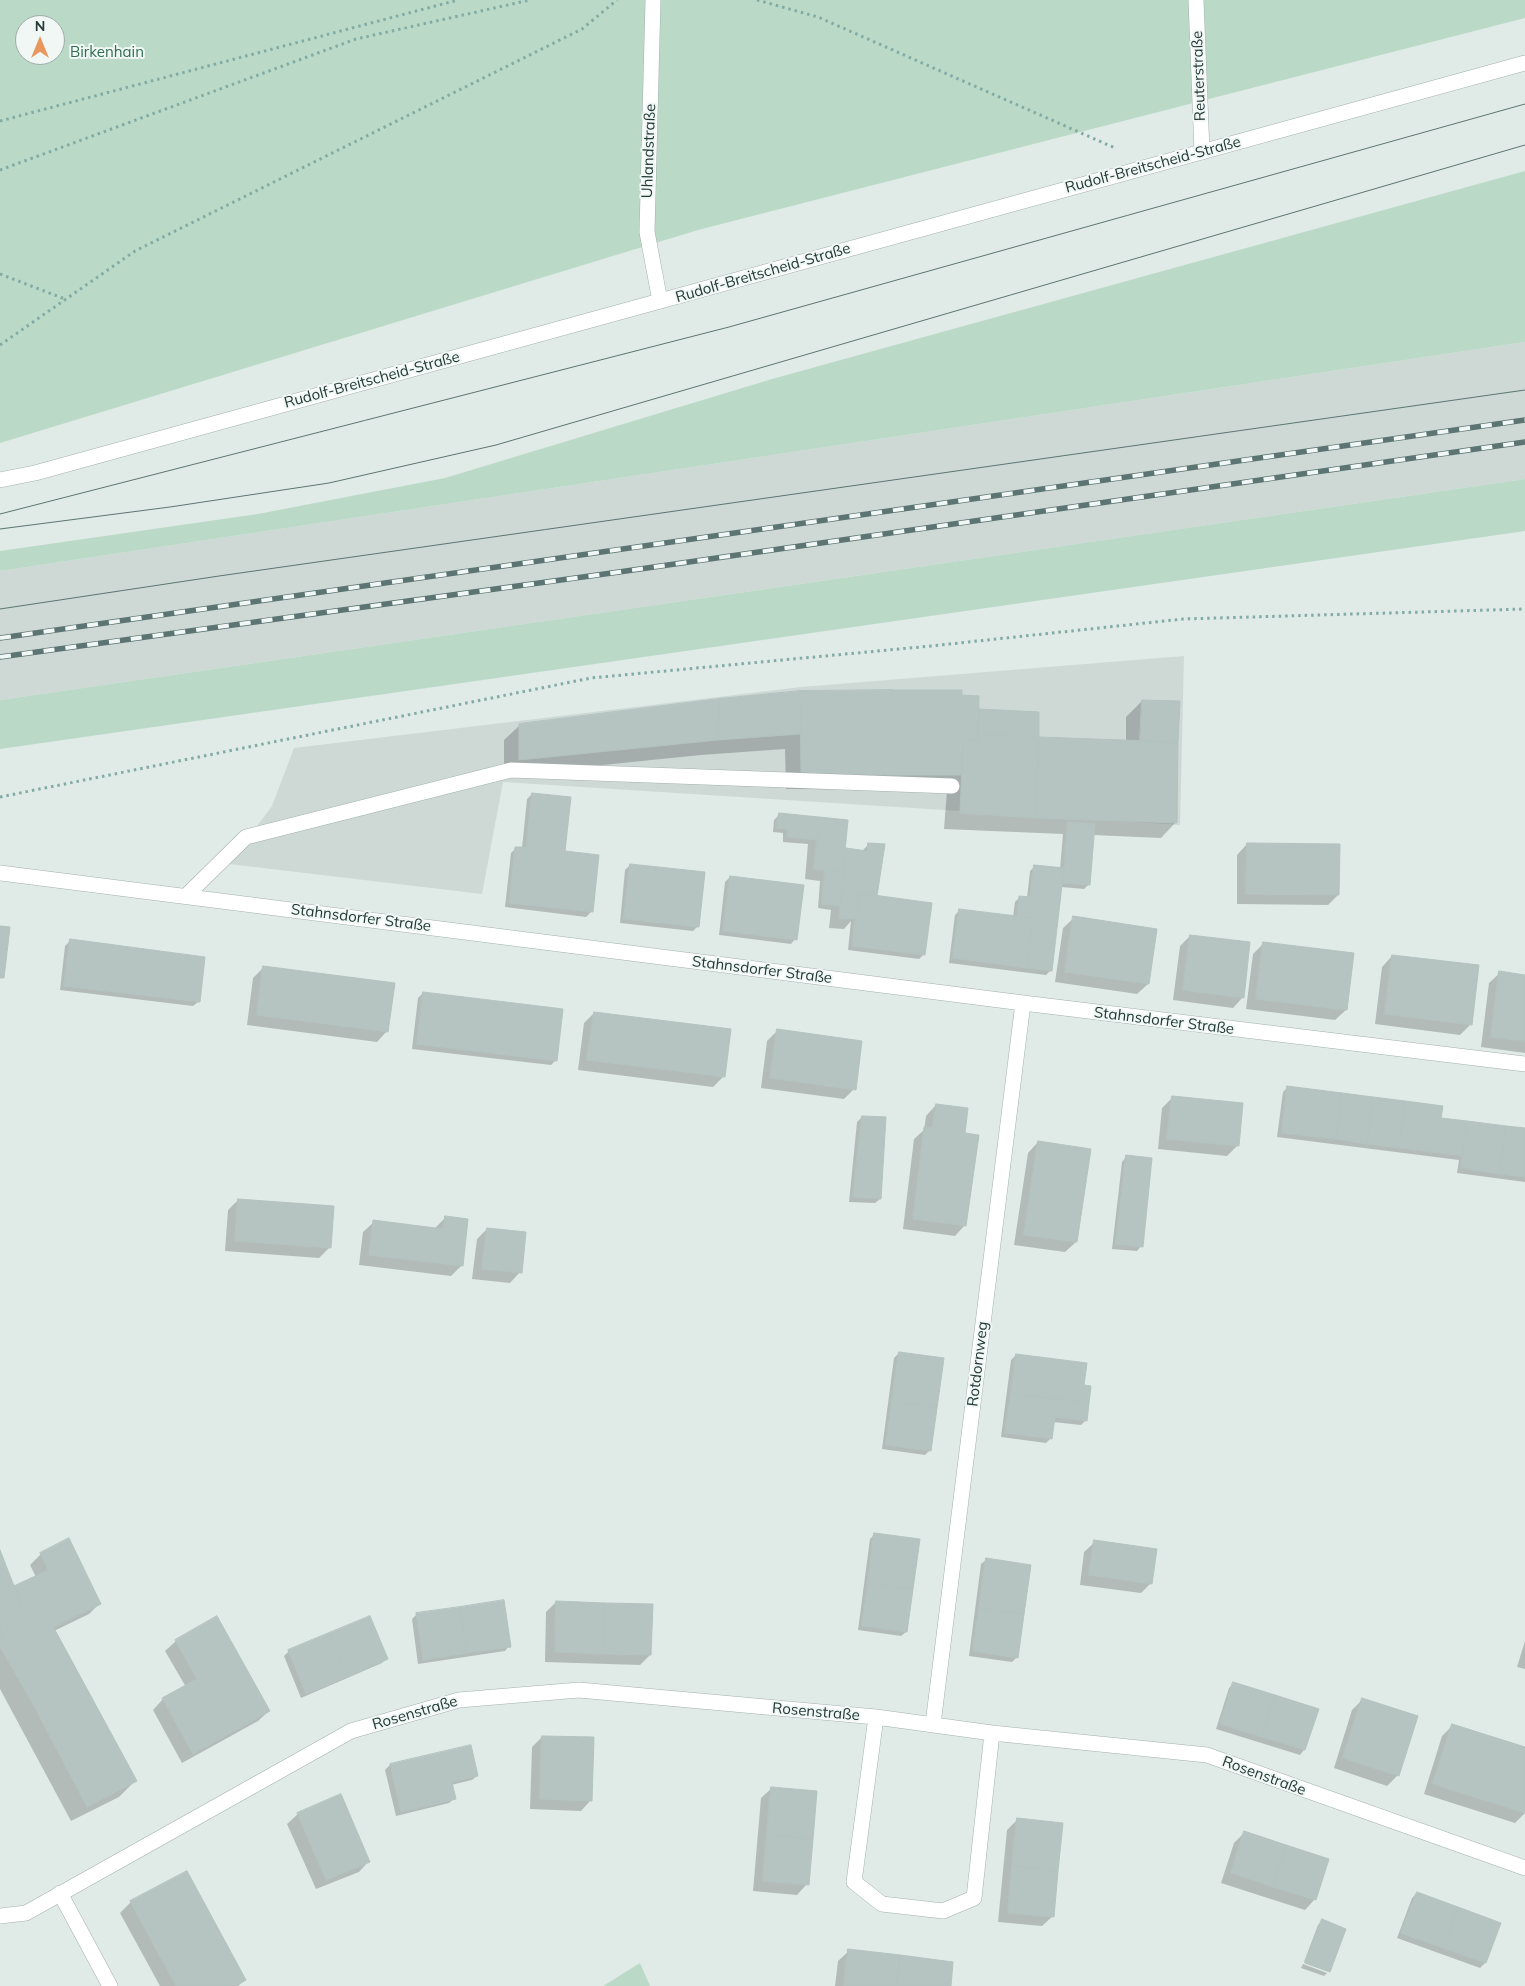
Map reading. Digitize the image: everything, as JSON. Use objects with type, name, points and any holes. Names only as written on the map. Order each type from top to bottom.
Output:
[{"type":"street","name":"Uhlandstraße","points":[[653,0],[647,232],[660,301]]},
{"type":"street","name":"Reuterstraße","points":[[1196,0],[1202,152]]},
{"type":"street","name":"Rudolf-Breitscheid-Straße","points":[[0,480],[34,473],[1152,164],[1525,63]]},
{"type":"street","points":[[186,896],[246,837],[512,770],[952,786]]},
{"type":"street","name":"Stahnsdorfer Straße","points":[[0,873],[1023,1003],[1525,1064]]},
{"type":"street","name":"Rotdornweg","points":[[933,1724],[1023,1003]]},
{"type":"street","name":"Rosenstraße","points":[[0,1916],[26,1912],[351,1731],[459,1700],[579,1690],[876,1717],[992,1733],[1207,1755],[1525,1868]]},
{"type":"street","name":"Rosenstraße","points":[[876,1717],[854,1882],[882,1904],[942,1911],[974,1898],[992,1733]]},
{"type":"street","points":[[60,1893],[110,1986]]},
{"type":"path","points":[[0,121],[458,0]]},
{"type":"path","points":[[0,170],[356,38],[530,0]]},
{"type":"path","points":[[0,345],[136,251],[582,29],[618,0]]},
{"type":"path","points":[[757,0],[818,17],[1152,164]]},
{"type":"path","points":[[0,274],[66,299]]},
{"type":"path","points":[[0,797],[592,678],[922,647],[1183,619],[1525,609]]},
{"type":"shaded area","points":[[1525,342],[1525,479],[0,700],[0,571]]},
{"type":"shaded area","points":[[1184,656],[1180,825],[503,782],[482,894],[229,864],[272,806],[294,748],[801,687]]},
{"type":"green space","name":"Birkenhain","points":[[0,0],[1525,0],[1525,18],[698,230],[0,443]]},
{"type":"green space","points":[[1525,171],[1525,342],[0,571],[0,551],[258,514],[445,478],[772,379]]},
{"type":"green space","points":[[1525,479],[1525,531],[0,749],[0,700]]},
{"type":"green space","points":[[640,1963],[650,1986],[603,1986]]},
{"type":"building","points":[[892,690],[892,775],[801,774],[800,691]]},
{"type":"building","points":[[892,690],[962,690],[962,695],[979,696],[978,741],[963,740],[962,775],[892,775]]},
{"type":"building","points":[[800,691],[800,734],[718,740],[719,699]]},
{"type":"building","points":[[719,699],[718,740],[519,760],[519,724]]},
{"type":"building","points":[[1142,700],[1180,701],[1178,742],[1140,741]]},
{"type":"building","points":[[979,709],[1039,712],[1039,737],[979,734]]},
{"type":"building","points":[[979,734],[1039,737],[1035,818],[960,813],[963,740],[978,741]]},
{"type":"building","points":[[1039,737],[1178,742],[1177,823],[1035,818]]},
{"type":"building","points":[[532,793],[571,797],[565,851],[599,855],[593,912],[509,903],[515,847],[526,847]]},
{"type":"building","points":[[779,813],[819,817],[817,840],[787,837],[788,829],[777,828]]},
{"type":"building","points":[[819,817],[848,820],[843,872],[814,869]]},
{"type":"building","points":[[1068,822],[1095,824],[1090,885],[1063,883]]},
{"type":"building","points":[[868,843],[885,844],[877,896],[859,893],[856,919],[839,918],[846,848],[867,851]]},
{"type":"building","points":[[1247,843],[1340,844],[1339,895],[1246,894]]},
{"type":"building","points":[[630,864],[705,872],[699,927],[624,919]]},
{"type":"building","points":[[1034,865],[1064,868],[1052,971],[1027,968],[1033,918],[1017,916],[1019,896],[1030,897]]},
{"type":"building","points":[[825,870],[843,872],[840,906],[822,904]]},
{"type":"building","points":[[730,876],[804,885],[797,940],[723,931]]},
{"type":"building","points":[[859,893],[932,903],[925,955],[852,946]]},
{"type":"building","points":[[959,909],[1033,918],[1027,968],[953,958]]},
{"type":"building","points":[[1073,916],[1157,929],[1149,984],[1065,972]]},
{"type":"building","points":[[0,926],[10,927],[4,978],[0,978]]},
{"type":"building","points":[[1190,935],[1250,942],[1244,998],[1183,990]]},
{"type":"building","points":[[70,939],[205,957],[200,1002],[64,986]]},
{"type":"building","points":[[1263,942],[1354,953],[1347,1010],[1256,999]]},
{"type":"building","points":[[1392,955],[1479,965],[1472,1025],[1385,1014]]},
{"type":"building","points":[[263,966],[395,983],[388,1032],[257,1015]]},
{"type":"building","points":[[1499,971],[1525,975],[1525,1041],[1491,1037]]},
{"type":"building","points":[[423,992],[563,1009],[557,1061],[417,1044]]},
{"type":"building","points":[[594,1012],[731,1029],[725,1077],[587,1060]]},
{"type":"building","points":[[777,1029],[862,1041],[856,1090],[770,1078]]},
{"type":"building","points":[[1287,1086],[1342,1093],[1336,1139],[1282,1133]]},
{"type":"building","points":[[1342,1093],[1373,1097],[1367,1144],[1336,1139]]},
{"type":"building","points":[[1172,1096],[1243,1103],[1239,1146],[1167,1139]]},
{"type":"building","points":[[1373,1097],[1405,1101],[1399,1148],[1367,1144]]},
{"type":"building","points":[[1405,1101],[1443,1106],[1441,1118],[1467,1121],[1463,1156],[1399,1148]]},
{"type":"building","points":[[936,1104],[968,1108],[965,1133],[979,1135],[966,1226],[913,1219],[924,1127],[932,1128]]},
{"type":"building","points":[[862,1116],[886,1117],[881,1199],[853,1197]]},
{"type":"building","points":[[1467,1121],[1506,1126],[1500,1174],[1461,1168]]},
{"type":"building","points":[[1506,1126],[1525,1128],[1525,1177],[1500,1174]]},
{"type":"building","points":[[1038,1141],[1091,1149],[1077,1242],[1024,1235]]},
{"type":"building","points":[[1126,1155],[1152,1158],[1143,1247],[1116,1244]]},
{"type":"building","points":[[238,1199],[334,1206],[331,1248],[235,1241]]},
{"type":"building","points":[[445,1216],[468,1219],[463,1266],[369,1255],[373,1220],[443,1229]]},
{"type":"building","points":[[487,1228],[526,1232],[522,1273],[482,1269]]},
{"type":"building","points":[[899,1352],[944,1358],[937,1408],[892,1401]]},
{"type":"building","points":[[1016,1354],[1087,1363],[1084,1385],[1091,1386],[1089,1403],[1011,1393]]},
{"type":"building","points":[[1011,1393],[1089,1403],[1087,1421],[1055,1417],[1052,1439],[1005,1433]]},
{"type":"building","points":[[892,1401],[937,1408],[931,1451],[886,1445]]},
{"type":"building","points":[[874,1533],[920,1539],[913,1589],[868,1583]]},
{"type":"building","points":[[69,1538],[101,1604],[54,1627],[36,1595],[21,1604],[14,1586],[48,1570],[40,1553]]},
{"type":"building","points":[[1094,1540],[1157,1549],[1152,1584],[1089,1575]]},
{"type":"building","points":[[0,1550],[21,1604],[0,1639]]},
{"type":"building","points":[[986,1558],[1031,1565],[1024,1614],[979,1608]]},
{"type":"building","points":[[868,1583],[913,1589],[907,1632],[862,1626]]},
{"type":"building","points":[[36,1595],[137,1781],[87,1807],[33,1704],[0,1647],[0,1639],[21,1604]]},
{"type":"building","points":[[504,1600],[511,1647],[467,1653],[460,1607]]},
{"type":"building","points":[[556,1601],[604,1603],[603,1654],[555,1652]]},
{"type":"building","points":[[604,1603],[653,1604],[651,1655],[603,1654]]},
{"type":"building","points":[[460,1607],[467,1653],[423,1660],[416,1613]]},
{"type":"building","points":[[979,1608],[1024,1614],[1018,1658],[973,1651]]},
{"type":"building","points":[[217,1616],[270,1711],[193,1754],[162,1698],[197,1679],[175,1640]]},
{"type":"building","points":[[370,1616],[388,1659],[348,1677],[329,1633]]},
{"type":"building","points":[[329,1633],[348,1677],[306,1694],[288,1650]]},
{"type":"building","points":[[1233,1682],[1275,1695],[1262,1737],[1220,1724]]},
{"type":"building","points":[[1275,1695],[1319,1709],[1305,1750],[1262,1737]]},
{"type":"building","points":[[1362,1698],[1418,1716],[1399,1776],[1343,1758]]},
{"type":"building","points":[[1452,1724],[1525,1747],[1525,1813],[1433,1784]]},
{"type":"building","points":[[542,1736],[594,1737],[592,1801],[540,1799]]},
{"type":"building","points":[[471,1745],[478,1776],[452,1782],[456,1799],[401,1812],[390,1764]]},
{"type":"building","points":[[771,1787],[817,1791],[813,1839],[767,1834]]},
{"type":"building","points":[[341,1794],[370,1862],[326,1880],[297,1813]]},
{"type":"building","points":[[1017,1818],[1063,1823],[1058,1871],[1012,1866]]},
{"type":"building","points":[[1244,1831],[1286,1845],[1273,1887],[1231,1873]]},
{"type":"building","points":[[767,1834],[813,1839],[809,1885],[763,1881]]},
{"type":"building","points":[[1286,1845],[1329,1859],[1316,1900],[1273,1887]]},
{"type":"building","points":[[1012,1866],[1058,1871],[1054,1917],[1008,1913]]},
{"type":"building","points":[[187,1871],[246,1980],[235,1986],[176,1986],[130,1901]]},
{"type":"building","points":[[1417,1892],[1458,1907],[1443,1948],[1401,1933]]},
{"type":"building","points":[[1458,1907],[1501,1923],[1486,1963],[1443,1948]]},
{"type":"building","points":[[1322,1919],[1346,1929],[1330,1972],[1305,1963]]},
{"type":"building","points":[[848,1949],[900,1955],[896,1986],[844,1986]]},
{"type":"building","points":[[900,1955],[953,1962],[951,1986],[896,1986]]},
{"type":"tram line","points":[[0,514],[729,327],[1525,104]]},
{"type":"tram line","points":[[0,529],[170,507],[329,483],[496,445],[1525,145]]},
{"type":"tram line","points":[[0,609],[219,576],[1525,390]]},
{"type":"railway","points":[[0,638],[1525,420]]},
{"type":"railway","points":[[0,657],[619,572],[1525,442]]}]
